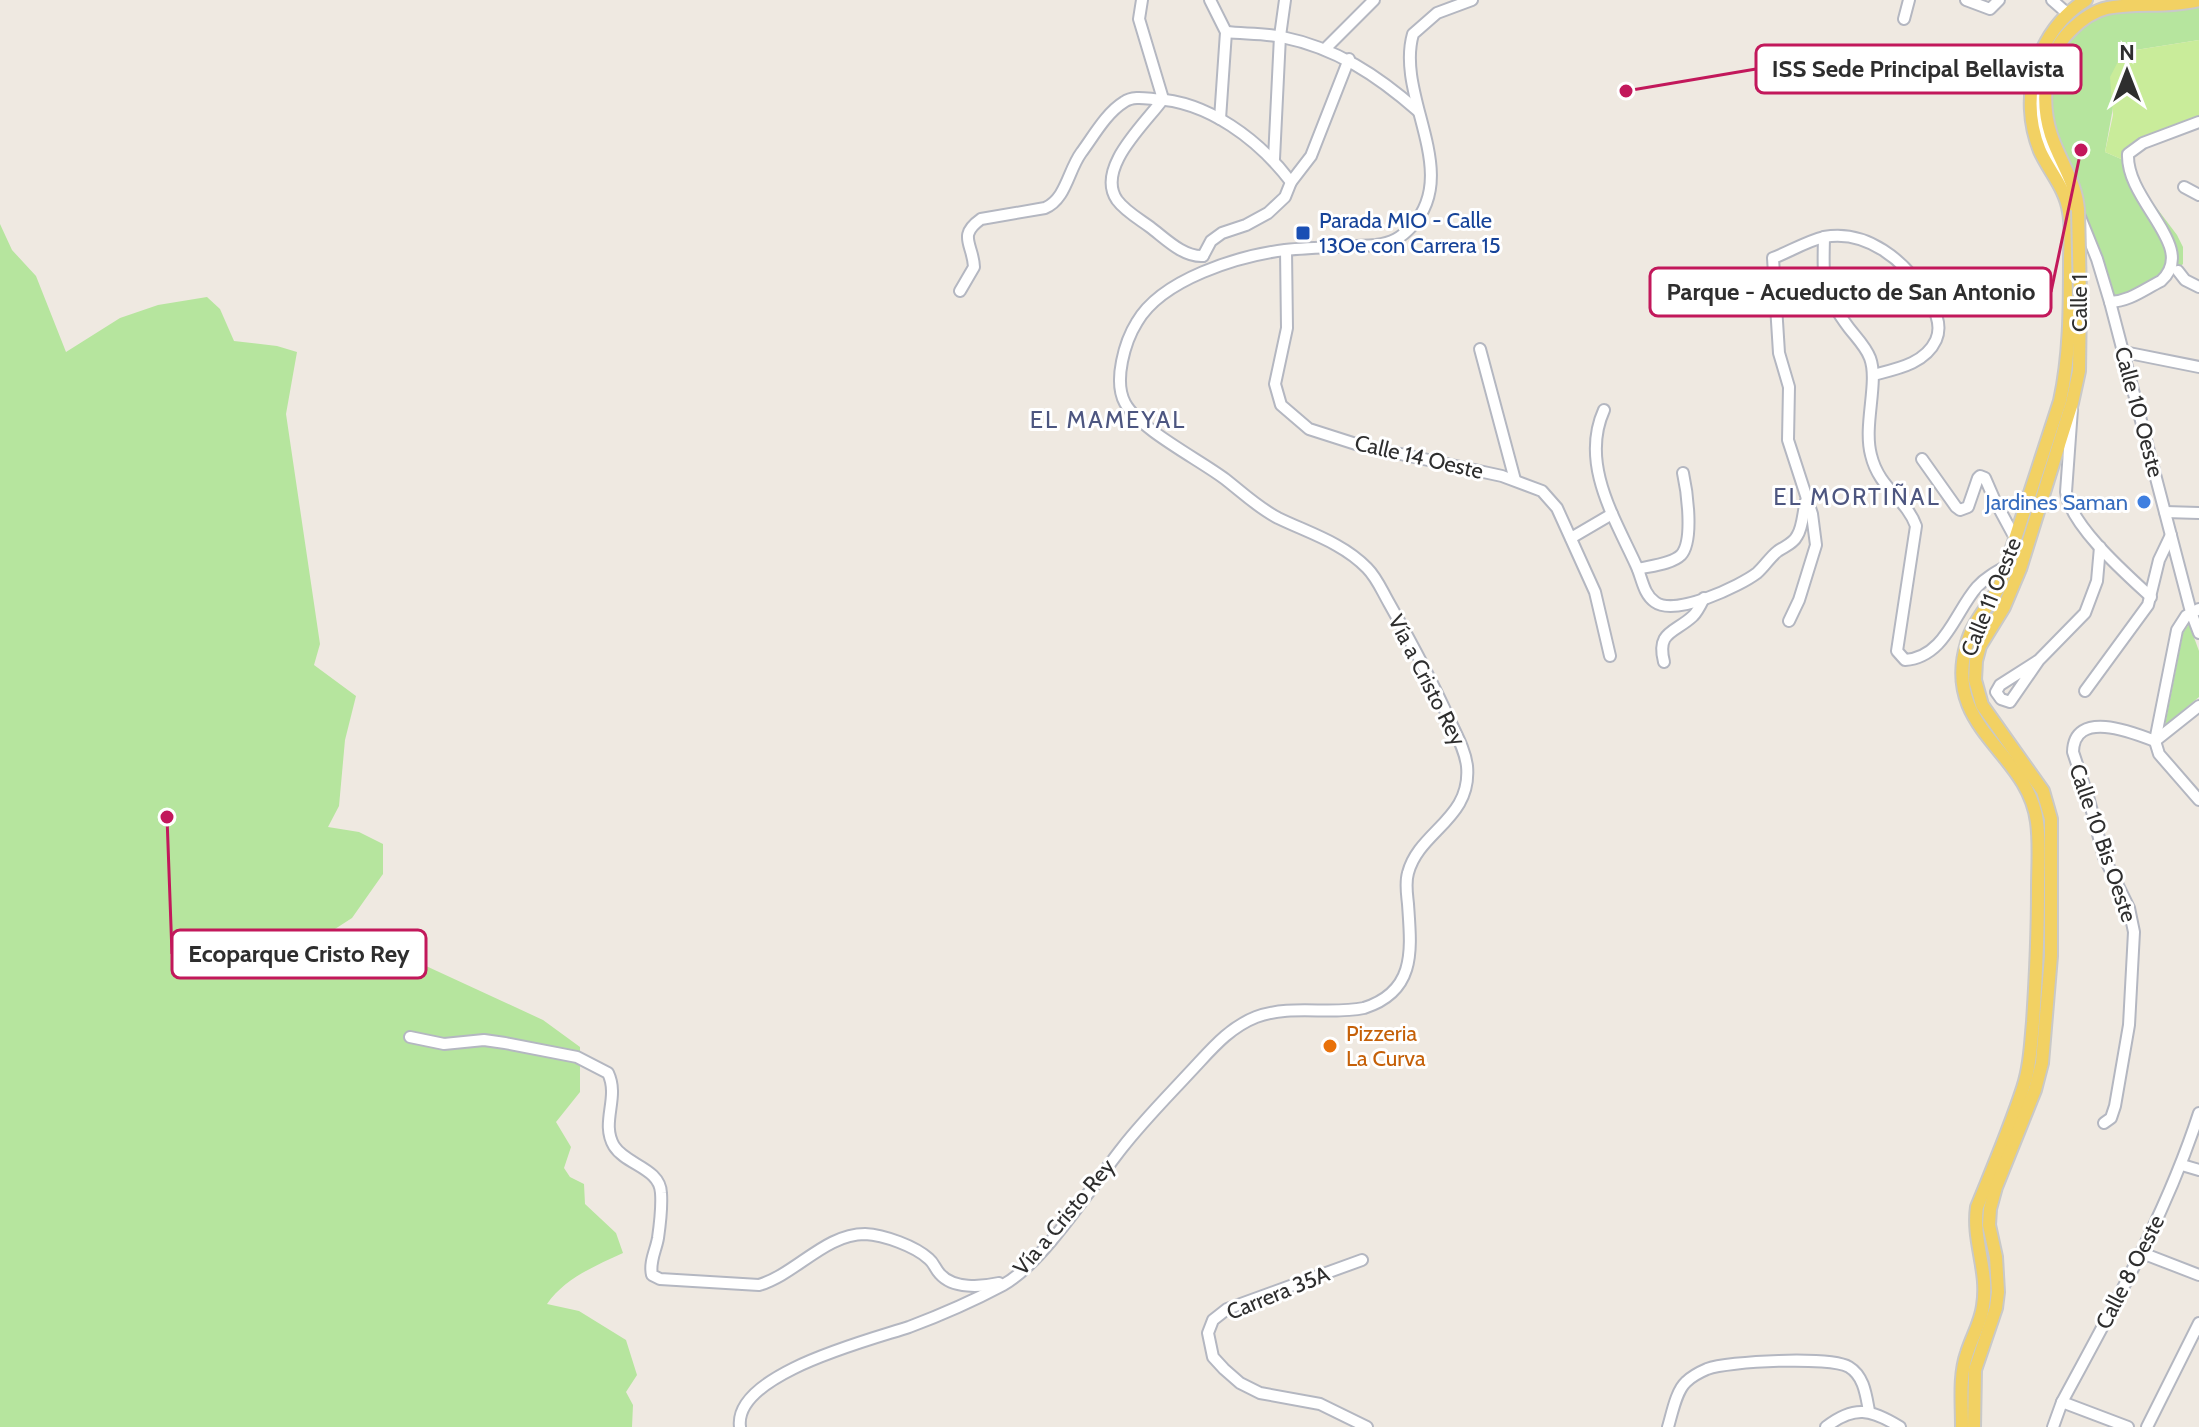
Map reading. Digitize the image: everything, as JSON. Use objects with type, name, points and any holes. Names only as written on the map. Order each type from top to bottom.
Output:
[{"type":"main road","name":"Calle 11 Oeste","points":[[2029,1088],[2038,956],[2037,821],[2022,782],[1975,720],[1963,681],[1967,642],[1975,623],[1992,602],[2007,566],[2067,370],[2069,211],[2035,138],[2031,107],[2036,65],[2050,35],[2068,14],[2086,0]]},
{"type":"main road","points":[[2054,50],[2077,24],[2100,10],[2119,3],[2146,0]]},
{"type":"main road","points":[[2068,14],[2180,5],[2199,0]]},
{"type":"main road","name":"Calle 1","points":[[2054,50],[2046,90],[2049,126],[2077,200],[2079,371]]},
{"type":"main road","name":"Calle 11 Oeste","points":[[2029,1088],[2042,1063],[2051,956],[2051,819],[2043,791],[1982,705],[1975,680],[1976,661],[1980,646],[2004,607],[2020,569],[2072,403],[2079,371]]},
{"type":"main road","points":[[1962,1427],[1963,1368],[1983,1305],[1985,1276],[1974,1224],[1977,1207],[2029,1088]]},
{"type":"main road","points":[[1974,1427],[1975,1370],[1996,1308],[1998,1292],[1996,1257],[1989,1225],[1990,1209],[2029,1088]]},
{"type":"street","points":[[1210,0],[1226,32],[1220,119]]},
{"type":"street","points":[[1274,159],[1280,36],[1285,0]]},
{"type":"street","points":[[1325,49],[1374,0]]},
{"type":"street","points":[[1434,0],[1437,13],[1472,0]]},
{"type":"street","points":[[1904,19],[1909,0]]},
{"type":"street","points":[[1966,0],[1990,9],[1999,0]]},
{"type":"street","points":[[2052,0],[2068,14]]},
{"type":"street","points":[[1141,2],[1139,19],[1163,99]]},
{"type":"street","name":"Vía a Cristo Rey","points":[[740,1427],[746,1403],[775,1380],[835,1350],[910,1326],[1015,1279],[1041,1252],[1153,1110],[1230,1032],[1258,1016],[1299,1010],[1351,1010],[1378,1003],[1392,993],[1408,970],[1411,948],[1408,873],[1415,858],[1457,808],[1467,789],[1467,763],[1460,742],[1420,659],[1369,569],[1331,542],[1255,505],[1226,480],[1157,432],[1125,404],[1120,391],[1124,357],[1132,331],[1157,298],[1175,286],[1213,270],[1286,250],[1392,243],[1404,235],[1425,209],[1430,195],[1430,169],[1412,76],[1410,44],[1413,34],[1437,13]]},
{"type":"street","points":[[1226,32],[1280,36],[1325,49],[1349,59],[1385,82],[1419,112]]},
{"type":"street","name":"Calle 10 Oeste","points":[[2054,50],[2044,67],[2039,127],[2051,159],[2068,186],[2097,259],[2199,633]]},
{"type":"street","points":[[1203,256],[1211,241],[1222,233],[1268,213],[1285,197],[1291,182],[1311,156],[1349,59]]},
{"type":"street","points":[[1163,99],[1121,151],[1113,169],[1111,186],[1126,209],[1181,251],[1192,256],[1203,256]]},
{"type":"street","points":[[960,291],[974,267],[967,238],[972,225],[981,219],[1054,204],[1079,157],[1110,115],[1126,100],[1163,99],[1186,104],[1220,119],[1274,159],[1291,182]]},
{"type":"street","points":[[2183,247],[2131,174],[2128,154],[2134,148],[2199,122]]},
{"type":"street","points":[[2184,187],[2199,195]]},
{"type":"street","name":"Calle 10 Oeste","points":[[2069,211],[2097,259]]},
{"type":"street","points":[[1824,237],[1823,276],[1830,301],[1870,358],[1873,375],[1868,411],[1870,453],[1884,485],[1906,509],[1916,526],[1897,651],[1900,656],[1905,660],[1922,655],[1950,631],[1977,587],[2007,566]]},
{"type":"street","points":[[1789,621],[1816,545],[1812,514],[1788,440],[1789,387],[1779,353],[1773,258],[1824,237],[1855,239],[1890,254],[1914,276],[1938,320],[1936,340],[1925,354],[1906,367],[1873,375]]},
{"type":"street","name":"Calle 14 Oeste","points":[[1286,250],[1287,328],[1275,384],[1281,405],[1309,429],[1359,445],[1467,467],[1542,491],[1557,508],[1595,592],[1610,656]]},
{"type":"street","points":[[1203,256],[1213,270]]},
{"type":"street","points":[[2110,302],[2133,297],[2181,267],[2185,280],[2199,287]]},
{"type":"street","points":[[1480,349],[1515,480]]},
{"type":"street","points":[[2124,352],[2199,367]]},
{"type":"street","points":[[2072,403],[2067,504],[2100,547],[2151,597]]},
{"type":"street","points":[[1604,410],[1595,430],[1600,480],[1646,592],[1655,603],[1667,606],[1704,598],[1740,584],[1759,572],[1799,534],[1806,501]]},
{"type":"street","points":[[1922,459],[1960,510],[1968,507],[1978,478],[1983,476],[2015,538]]},
{"type":"street","points":[[1638,569],[1671,560],[1681,555],[1686,545],[1689,516],[1683,473]]},
{"type":"street","points":[[2003,517],[2017,517],[2027,506]]},
{"type":"street","points":[[2165,512],[2199,513]]},
{"type":"street","points":[[1571,538],[1612,514]]},
{"type":"street","points":[[2085,691],[2148,605],[2159,560],[2171,535]]},
{"type":"street","points":[[2039,660],[2085,613],[2097,581],[2100,547]]},
{"type":"street","points":[[1977,587],[1989,590],[1992,602]]},
{"type":"street","points":[[1664,662],[1660,649],[1663,640],[1694,615],[1704,598]]},
{"type":"street","points":[[2195,610],[2182,621],[2173,645],[2155,741],[2159,754],[2199,800]]},
{"type":"street","points":[[2155,741],[2199,706]]},
{"type":"street","name":"Calle 10 Bis Oeste","points":[[2104,1123],[2111,1118],[2115,1106],[2129,1025],[2134,932],[2129,908],[2104,857],[2073,744],[2083,731],[2101,725],[2155,741]]},
{"type":"street","points":[[410,1037],[444,1044],[484,1040],[505,1043],[577,1057],[608,1073],[614,1089],[608,1130],[615,1147],[659,1183],[658,1239],[651,1268],[652,1275],[660,1279],[759,1285],[774,1280],[844,1237],[867,1234],[918,1251],[931,1260],[941,1276],[959,1284],[991,1285],[1015,1279]]},
{"type":"street","name":"Calle 8 Oeste","points":[[2053,1427],[2062,1402],[2142,1253],[2182,1165],[2199,1113]]},
{"type":"street","points":[[2182,1165],[2199,1170]]},
{"type":"street","points":[[2142,1253],[2199,1275]]},
{"type":"street","name":"Carrera 35A","points":[[1362,1260],[1227,1309],[1213,1320],[1208,1333],[1213,1357],[1240,1383],[1260,1393],[1320,1404],[1367,1427]]},
{"type":"street","points":[[2147,1427],[2199,1323]]},
{"type":"street","points":[[1668,1427],[1682,1385],[1693,1376],[1710,1368],[1801,1359],[1848,1366],[1859,1377],[1869,1411]]},
{"type":"street","points":[[2062,1402],[2128,1427]]},
{"type":"street","points":[[1826,1427],[1848,1414],[1869,1411],[1900,1427]]},
{"type":"green space","points":[[2199,0],[2199,40],[2123,52],[2105,152],[2128,162],[2131,174],[2177,235],[2183,247],[2183,264],[2169,277],[2110,302],[2045,107],[2059,42],[2096,12]]},
{"type":"green space","points":[[2199,40],[2199,122],[2143,143],[2128,162],[2105,152],[2113,115],[2110,77],[2123,52]]},
{"type":"green space","points":[[0,224],[12,250],[36,276],[66,352],[120,318],[158,305],[207,297],[220,309],[234,341],[277,346],[297,352],[286,414],[320,644],[314,665],[356,696],[345,740],[339,806],[328,827],[359,832],[383,844],[383,874],[352,918],[321,938],[358,950],[413,960],[543,1020],[580,1047],[580,1092],[556,1122],[571,1147],[564,1168],[570,1177],[584,1184],[585,1204],[616,1233],[623,1253],[572,1280],[547,1304],[579,1311],[626,1340],[637,1375],[626,1392],[633,1405],[632,1427],[0,1427]]},
{"type":"green space","points":[[2189,624],[2199,651],[2199,697],[2165,725],[2183,633]]},
{"type":"place","name":"ISS Sede Principal Bellavista","points":[[1626,91]]},
{"type":"place","name":"Parque - Acueducto de San Antonio","points":[[2081,150]]},
{"type":"place","name":"Parada MIO - Calle 13Oe con Carrera 15","points":[[1303,233]]},
{"type":"place","name":"Jardines Saman","points":[[2144,502]]},
{"type":"place","name":"Ecoparque Cristo Rey","points":[[167,817]]},
{"type":"place","name":"Pizzeria La Curva","points":[[1330,1046]]},
{"type":"district","name":"EL MAMEYAL","points":[[1108,419]]},
{"type":"district","name":"EL MORTIÑAL","points":[[1857,496]]}]
